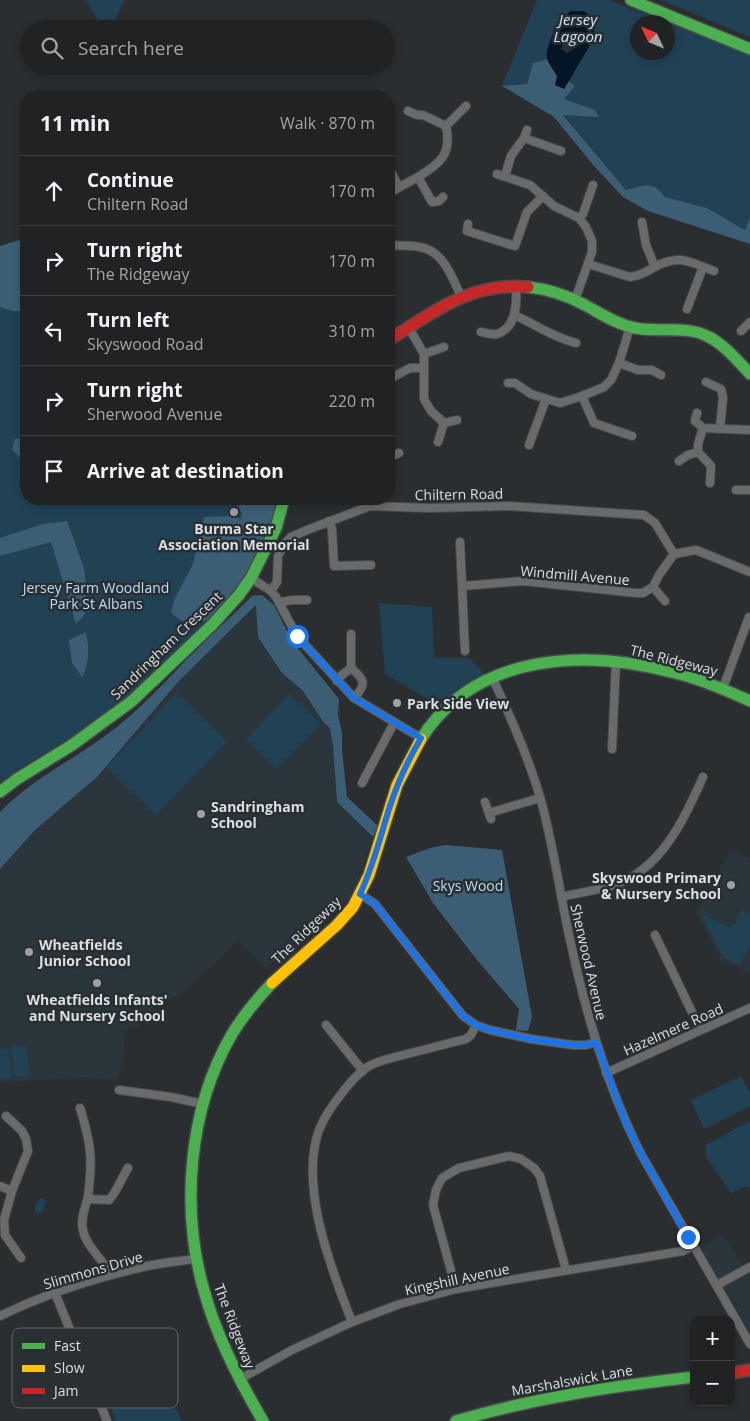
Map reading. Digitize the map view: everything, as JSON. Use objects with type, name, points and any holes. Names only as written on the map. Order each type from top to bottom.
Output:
[{"type":"street","points":[[631,0],[750,49]]},
{"type":"street","points":[[446,126],[466,106]]},
{"type":"street","points":[[408,111],[417,115],[423,115],[446,126]]},
{"type":"street","points":[[395,189],[418,177],[438,163],[443,157],[448,142],[446,126]]},
{"type":"street","points":[[561,151],[525,134],[501,175],[530,185],[554,206],[579,218],[586,227],[592,241],[592,252],[576,300]]},
{"type":"street","points":[[418,177],[430,201],[439,201],[443,196]]},
{"type":"street","points":[[395,179],[399,186]]},
{"type":"street","points":[[579,218],[583,214],[593,185]]},
{"type":"street","points":[[468,224],[467,231],[515,246],[527,212],[543,196]]},
{"type":"street","points":[[642,222],[646,245],[655,267]]},
{"type":"street","points":[[395,245],[420,246],[427,248],[437,255],[445,265],[461,296]]},
{"type":"street","points":[[588,264],[630,277],[637,276],[676,259],[714,271]]},
{"type":"street","points":[[687,309],[703,267]]},
{"type":"street","points":[[481,332],[497,334],[516,316],[516,286]]},
{"type":"street","points":[[395,336],[461,296],[488,288],[516,286],[550,290],[576,300],[630,327],[652,331],[669,329],[690,330],[709,336],[748,368]]},
{"type":"street","points":[[516,316],[535,324],[559,338],[576,342]]},
{"type":"street","points":[[741,331],[750,322]]},
{"type":"street","points":[[508,383],[515,383],[531,394],[560,403],[604,387],[611,380],[619,363],[630,327]]},
{"type":"street","points":[[409,328],[424,354],[424,399],[431,410],[444,423]]},
{"type":"street","points":[[424,354],[444,347]]},
{"type":"street","points":[[619,363],[638,370],[652,370],[661,375]]},
{"type":"street","points":[[395,376],[410,368],[424,368]]},
{"type":"street","points":[[706,382],[721,389],[723,397],[720,428]]},
{"type":"street","points":[[582,396],[594,423],[632,436]]},
{"type":"street","points":[[529,445],[546,400]]},
{"type":"street","points":[[697,414],[695,421],[703,428],[750,430]]},
{"type":"street","points":[[444,423],[457,420]]},
{"type":"street","points":[[438,442],[444,423]]},
{"type":"street","points":[[703,428],[698,444],[698,452],[711,466],[710,483]]},
{"type":"street","points":[[395,454],[399,452]]},
{"type":"street","points":[[679,461],[688,455],[698,452]]},
{"type":"street","points":[[736,490],[750,490]]},
{"type":"street","name":"Sandringham Crescent","points":[[0,792],[17,779],[72,745],[132,701],[212,625],[239,595],[251,578],[276,528],[282,505]]},
{"type":"street","name":"Chiltern Road","points":[[271,591],[276,582],[278,556],[284,544],[291,537],[370,506],[428,508],[509,506],[628,512],[644,515],[654,523],[674,554]]},
{"type":"street","points":[[330,521],[334,566],[371,565]]},
{"type":"street","points":[[460,542],[465,651]]},
{"type":"street","points":[[665,601],[653,587],[674,554],[696,550],[750,572]]},
{"type":"street","points":[[251,578],[271,591],[280,602],[297,636],[354,698],[421,738]]},
{"type":"street","name":"Windmill Avenue","points":[[463,586],[523,581],[636,593],[653,587]]},
{"type":"street","points":[[280,602],[307,600]]},
{"type":"street","points":[[724,688],[750,617]]},
{"type":"street","points":[[337,681],[351,668],[351,634]]},
{"type":"street","name":"The Ridgeway","points":[[263,1421],[222,1342],[204,1295],[196,1259],[192,1183],[196,1140],[203,1104],[216,1066],[233,1031],[272,984],[338,922],[352,907],[360,894],[374,862],[389,808],[402,773],[421,738],[446,707],[470,689],[492,677],[520,668],[562,659],[616,661],[654,668],[691,677],[724,688],[750,701]]},
{"type":"street","points":[[612,750],[616,740],[616,661]]},
{"type":"street","points":[[351,668],[364,681],[354,698]]},
{"type":"street","name":"Sherwood Avenue","points":[[492,677],[522,744],[540,798],[585,1006],[606,1073],[625,1121],[641,1154],[750,1344]]},
{"type":"street","points":[[362,783],[394,723]]},
{"type":"street","points":[[561,897],[615,885],[638,873],[653,861],[673,836],[704,777]]},
{"type":"street","points":[[485,802],[490,816],[540,798]]},
{"type":"street","points":[[360,894],[375,904],[463,1016],[476,1025],[530,1039],[573,1045],[586,1045],[596,1042]]},
{"type":"street","points":[[655,935],[700,1029]]},
{"type":"street","name":"Hazelmere Road","points":[[606,1073],[750,1008]]},
{"type":"street","points":[[326,1025],[363,1071]]},
{"type":"street","points":[[352,1322],[335,1279],[322,1236],[316,1203],[313,1174],[315,1147],[319,1130],[329,1110],[346,1087],[371,1065],[466,1039],[471,1035],[476,1025]]},
{"type":"street","points":[[118,1090],[171,1097],[203,1104]]},
{"type":"street","points":[[80,1108],[89,1138],[92,1162],[88,1199],[82,1216],[83,1230],[88,1242],[108,1267],[111,1275]]},
{"type":"street","points":[[6,1116],[22,1131],[28,1150],[12,1191],[4,1220],[5,1235],[21,1258]]},
{"type":"street","points":[[456,1289],[436,1219],[433,1204],[436,1190],[442,1178],[459,1168],[509,1156],[521,1159],[534,1168],[540,1176],[566,1270]]},
{"type":"street","points":[[88,1199],[109,1200],[118,1190],[128,1168]]},
{"type":"street","points":[[0,1186],[12,1191]]},
{"type":"street","points":[[0,1245],[10,1242]]},
{"type":"street","name":"Kingshill Avenue","points":[[240,1379],[292,1350],[352,1322],[400,1304],[456,1289],[683,1251],[693,1246]]},
{"type":"street","name":"Slimmons Drive","points":[[0,1316],[24,1304],[111,1275],[144,1267],[196,1259]]},
{"type":"street","points":[[717,1285],[750,1267]]},
{"type":"street","points":[[55,1293],[69,1328]]},
{"type":"street","points":[[735,1372],[750,1370]]},
{"type":"street","name":"Marshalswick Lane","points":[[456,1421],[514,1405],[631,1384],[690,1377]]},
{"type":"street","points":[[102,1408],[107,1421]]},
{"type":"shaded area","name":"Sandringham School","points":[[257,605],[282,673],[303,691],[324,723],[330,728],[337,802],[373,837],[352,896],[299,938],[267,968],[237,941],[185,991],[151,1009],[153,1020],[125,1030],[123,1064],[117,1080],[83,1077],[0,1083],[0,869],[35,830],[97,777],[178,682]]},
{"type":"shaded area","name":"Skyswood Primary & Nursery School","points":[[731,850],[750,858],[750,973],[721,960],[696,912]]},
{"type":"shaded area","points":[[723,1234],[743,1266],[750,1266],[750,1331],[700,1249]]},
{"type":"green space","points":[[86,0],[125,0],[115,20],[98,20]]},
{"type":"green space","points":[[537,0],[610,0],[648,15],[630,15],[630,60],[675,60],[675,25],[750,55],[750,218],[746,230],[707,208],[665,197],[652,186],[648,185],[626,190],[563,114],[598,117],[595,110],[564,99],[575,86],[569,81],[578,64],[595,18],[583,11],[570,11],[554,33],[547,59],[533,63],[527,84],[502,86]]},
{"type":"green space","points":[[661,0],[750,0],[750,37]]},
{"type":"green space","points":[[547,59],[564,89],[569,81],[575,86],[564,99],[595,110],[599,117],[563,115],[626,190],[648,185],[652,186],[665,197],[707,208],[745,230],[750,218],[750,244],[648,211],[623,197],[594,166],[554,117],[502,86],[527,84],[533,63]]},
{"type":"green space","name":"Jersey Farm Woodland Park St Albans","points":[[20,240],[20,505],[277,505],[276,513],[251,566],[235,590],[146,682],[91,725],[17,770],[0,785],[0,246]]},
{"type":"green space","points":[[20,240],[20,311],[0,307],[0,246]]},
{"type":"green space","points":[[20,438],[20,458],[12,449],[15,439]]},
{"type":"green space","points":[[237,505],[277,505],[276,513],[251,566],[235,590],[206,621],[183,622],[171,613],[174,600],[193,564],[204,517],[231,516],[241,519],[242,513]]},
{"type":"green space","points":[[67,521],[84,568],[87,591],[85,614],[76,624],[51,542],[0,556],[0,538],[43,524]]},
{"type":"green space","points":[[262,595],[274,605],[292,641],[339,699],[338,715],[342,733],[347,797],[378,826],[373,837],[337,802],[330,728],[324,723],[303,691],[282,673],[258,637],[256,605],[178,682],[97,777],[35,830],[0,869],[0,812],[27,788],[117,727],[146,701],[252,596]]},
{"type":"green space","points":[[379,603],[432,607],[434,658],[469,658],[488,677],[441,707],[385,674]]},
{"type":"green space","points":[[86,632],[88,655],[82,677],[72,663],[69,640]]},
{"type":"green space","points":[[177,693],[227,741],[156,815],[106,767]]},
{"type":"green space","points":[[290,694],[321,724],[276,769],[246,739]]},
{"type":"green space","name":"Skys Wood","points":[[445,845],[502,850],[532,1017],[528,1031],[516,1030],[519,1009],[477,960],[433,903],[406,857],[430,848]]},
{"type":"green space","points":[[742,910],[750,915],[750,944],[740,965],[723,957],[700,913],[729,927],[735,924]]},
{"type":"green space","points":[[26,1045],[30,1075],[15,1077],[11,1047]]},
{"type":"green space","points":[[8,1048],[12,1078],[0,1079],[0,1049]]},
{"type":"green space","points":[[741,1076],[750,1093],[750,1106],[704,1129],[691,1100]]},
{"type":"green space","points":[[750,1121],[750,1187],[745,1186],[731,1193],[706,1156],[706,1145]]},
{"type":"green space","points":[[42,1198],[46,1200],[42,1213],[38,1214],[35,1212],[35,1206]]},
{"type":"green space","points":[[111,1408],[175,1408],[182,1421],[116,1421]]},
{"type":"water","name":"Jersey Lagoon","points":[[570,11],[583,11],[595,18],[595,28],[589,47],[564,89],[555,85],[557,76],[547,58],[547,49],[554,26],[559,25]],"holes":[[[564,41],[570,41],[575,45],[567,53],[561,49]]]},
{"type":"traffic: fast","points":[[631,0],[750,49]]},
{"type":"traffic: fast","points":[[528,287],[570,298],[615,321],[635,328],[680,330],[707,336],[725,348],[750,374]]},
{"type":"traffic: fast","points":[[0,792],[17,779],[72,745],[132,701],[212,625],[239,595],[251,578],[276,528],[282,505]]},
{"type":"traffic: fast","points":[[421,739],[444,710],[471,689],[502,674],[535,664],[570,660],[606,661],[641,665],[694,678],[750,701]]},
{"type":"traffic: fast","points":[[263,1421],[230,1359],[210,1310],[197,1262],[192,1229],[191,1195],[193,1161],[198,1128],[206,1095],[217,1064],[236,1027],[272,983]]},
{"type":"traffic: fast","points":[[456,1421],[544,1399],[634,1384],[690,1377]]},
{"type":"traffic: slow","points":[[272,983],[337,925],[353,907],[369,875],[397,785],[421,739]]},
{"type":"traffic: jam","points":[[395,336],[438,309],[471,294],[489,289],[528,287]]},
{"type":"traffic: jam","points":[[735,1372],[750,1370]]},
{"type":"place","name":"Burma Star Association Memorial","points":[[234,512]]},
{"type":"place","name":"Park Side View","points":[[397,703]]},
{"type":"place","name":"Sandringham School","points":[[201,814]]},
{"type":"place","name":"Skyswood Primary & Nursery School","points":[[731,885]]},
{"type":"place","name":"Wheatfields Junior School","points":[[29,952]]},
{"type":"place","name":"Wheatfields Infants' and Nursery School","points":[[97,983]]},
{"type":"route","points":[[297,636],[354,698],[421,738],[402,773],[389,808],[374,862],[360,894],[375,904],[463,1016],[476,1025],[530,1039],[573,1045],[586,1045],[596,1042],[625,1121],[641,1154],[688,1237]]}]
